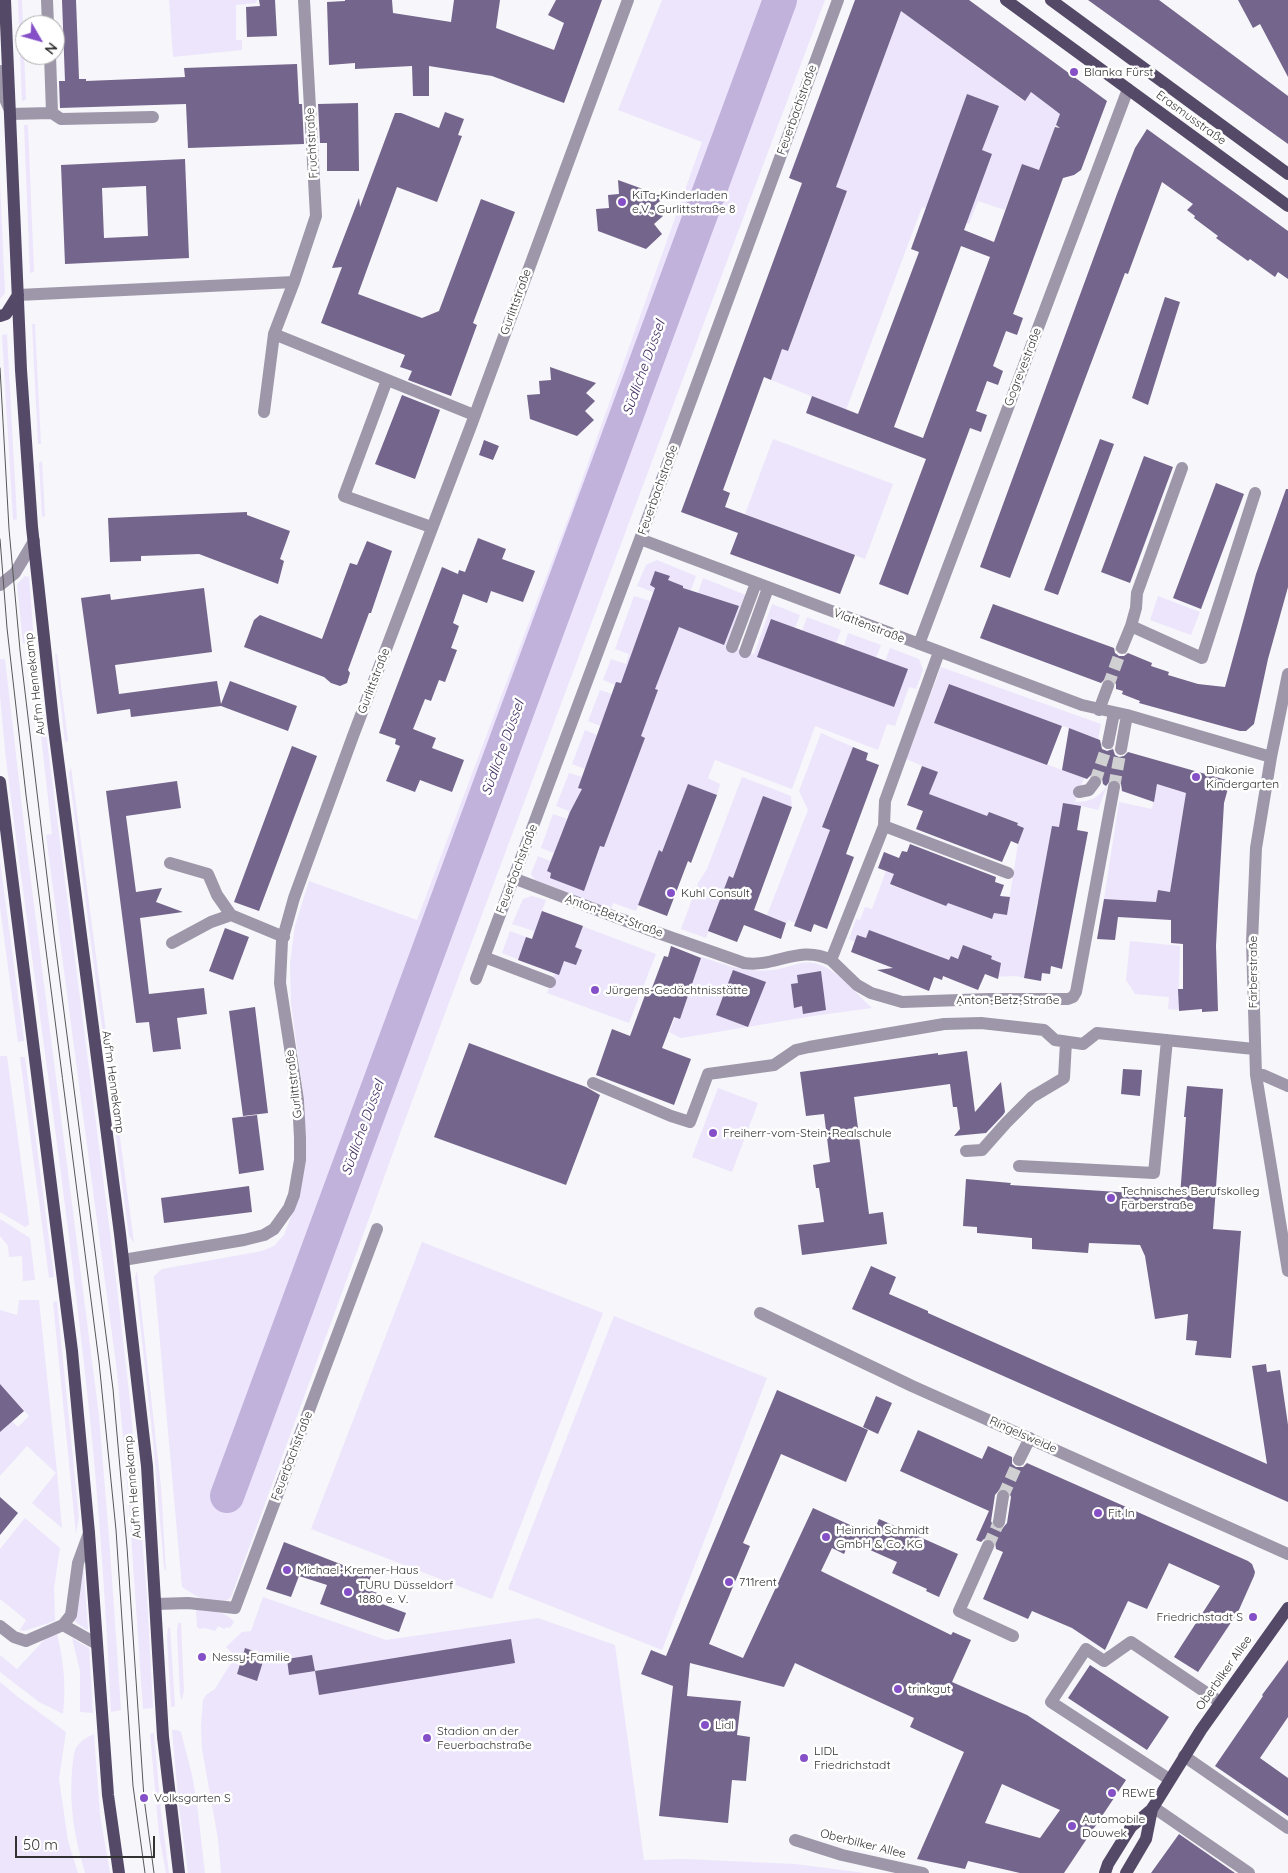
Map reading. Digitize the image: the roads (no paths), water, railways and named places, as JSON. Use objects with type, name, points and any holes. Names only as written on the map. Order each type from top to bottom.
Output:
[{"type":"main road","name":"Auf'm Hennekamp","points":[[5,0],[21,370],[34,541],[53,721],[123,1260],[147,1466],[163,1737],[179,1873]]},
{"type":"main road","name":"Erasmusstraße","points":[[1006,0],[1288,206]]},
{"type":"main road","name":"Erasmusstraße","points":[[1051,0],[1288,174]]},
{"type":"main road","points":[[0,316],[6,314],[18,295]]},
{"type":"main road","points":[[0,782],[32,1047],[62,1269],[89,1533],[108,1795],[119,1873]]},
{"type":"main road","name":"Oberbilker Allee","points":[[1105,1873],[1108,1864],[1131,1827],[1152,1808],[1220,1702],[1288,1608]]},
{"type":"main road","name":"Oberbilker Allee","points":[[1126,1873],[1146,1839],[1152,1808]]},
{"type":"street","points":[[47,0],[48,15]]},
{"type":"street","name":"Fruchtstraße","points":[[264,412],[274,334],[316,216],[304,0]]},
{"type":"street","name":"Gurlittstraße","points":[[123,1260],[244,1240],[264,1234],[274,1229],[289,1208],[294,1195],[300,1160],[300,1138],[298,1100],[280,983],[284,936],[294,898],[628,0]]},
{"type":"street","name":"Feuerbachstraße","points":[[476,979],[838,0]]},
{"type":"street","points":[[50,65],[52,113]]},
{"type":"street","name":"Auf'm Hennekamp","points":[[0,71],[2,92],[10,112]]},
{"type":"street","name":"Gogrevestraße","points":[[919,644],[1128,89]]},
{"type":"street","points":[[10,112],[52,113],[61,119],[153,117]]},
{"type":"street","points":[[18,295],[294,282]]},
{"type":"street","points":[[274,334],[474,415]]},
{"type":"street","points":[[387,380],[344,496],[431,527]]},
{"type":"street","points":[[1122,648],[1136,608],[1137,594],[1182,468]]},
{"type":"street","points":[[1131,626],[1202,658],[1255,493]]},
{"type":"street","name":"Vlattenstraße","points":[[640,539],[1055,695],[1099,710],[1127,715],[1271,757]]},
{"type":"street","points":[[0,585],[15,573],[34,541]]},
{"type":"street","points":[[732,647],[756,583]]},
{"type":"street","points":[[745,652],[768,588]]},
{"type":"street","points":[[831,960],[884,826],[885,801],[939,652]]},
{"type":"street","name":"Färberstraße","points":[[1288,674],[1271,757],[1256,848],[1252,942],[1256,1076],[1288,1271]]},
{"type":"street","points":[[1099,710],[1108,686]]},
{"type":"street","points":[[1108,743],[1114,712]]},
{"type":"street","points":[[1120,749],[1127,715]]},
{"type":"street","points":[[1079,792],[1089,790],[1095,782]]},
{"type":"street","name":"Anton-Betz-Straße","points":[[513,878],[647,929],[744,963],[754,965],[786,956],[822,955],[831,960],[857,985],[871,993],[902,1002],[1068,999],[1073,997],[1076,992],[1114,787]]},
{"type":"street","points":[[884,826],[1008,873]]},
{"type":"street","points":[[170,863],[208,874],[217,895],[231,915],[284,936]]},
{"type":"street","points":[[172,943],[212,922],[231,915]]},
{"type":"street","points":[[484,957],[550,982]]},
{"type":"street","points":[[593,1083],[671,1116],[690,1122],[708,1074],[774,1065],[796,1050],[809,1047],[944,1024],[980,1023],[1044,1030],[1055,1040],[1083,1044],[1097,1033],[1254,1049]]},
{"type":"street","points":[[1019,1166],[1154,1173],[1166,1040]]},
{"type":"street","points":[[966,1151],[982,1150],[1032,1097],[1064,1078],[1066,1042]]},
{"type":"street","points":[[1256,1076],[1263,1075],[1288,1086]]},
{"type":"street","name":"Feuerbachstraße","points":[[156,1604],[188,1603],[235,1608],[377,1229]]},
{"type":"street","name":"Ringelsweide","points":[[760,1313],[912,1386],[1288,1554]]},
{"type":"street","points":[[1019,1460],[1030,1438]]},
{"type":"street","points":[[999,1522],[1003,1496]]},
{"type":"street","points":[[0,1626],[14,1637],[26,1641],[63,1625],[71,1615],[78,1563],[89,1533]]},
{"type":"street","points":[[988,1546],[959,1611],[1012,1636]]},
{"type":"street","points":[[63,1625],[97,1644]]},
{"type":"street","points":[[1169,1779],[1051,1702],[1086,1648],[1104,1661],[1131,1642],[1220,1702]]},
{"type":"street","points":[[1184,1756],[1288,1828]]},
{"type":"street","points":[[1152,1808],[1249,1873]]},
{"type":"street","name":"Oberbilker Allee","points":[[796,1840],[842,1855],[923,1873]]},
{"type":"waterway","name":"Südliche Düssel","points":[[227,1496],[780,0]]},
{"type":"tunnel","points":[[1108,686],[1122,648]]},
{"type":"tunnel","points":[[1095,782],[1108,743]]},
{"type":"tunnel","points":[[1114,787],[1121,749]]},
{"type":"tunnel","points":[[1003,1496],[1019,1460]]},
{"type":"tunnel","points":[[988,1546],[999,1522]]},
{"type":"tram line","points":[[0,368],[9,529],[20,650],[54,935],[113,1389],[127,1547],[144,1798],[154,1873]]},
{"type":"tram line","points":[[0,539],[7,628],[26,795],[99,1362],[116,1530],[133,1786],[145,1873]]},
{"type":"place","name":"Blanka Fürst","points":[[1074,72]]},
{"type":"place","name":"KiTa-Kinderladen e.V., Gurlittstraße 8","points":[[622,202]]},
{"type":"place","name":"Diakonie Kindergarten","points":[[1196,777]]},
{"type":"place","name":"Kuhl Consult","points":[[671,893]]},
{"type":"place","name":"Jürgens-Gedächtnisstätte","points":[[595,990]]},
{"type":"place","name":"Freiherr-vom-Stein-Realschule","points":[[713,1133]]},
{"type":"place","name":"Technisches Berufskolleg Färberstraße","points":[[1111,1198]]},
{"type":"place","name":"Fit In","points":[[1098,1513]]},
{"type":"place","name":"Heinrich Schmidt GmbH & Co. KG","points":[[826,1537]]},
{"type":"place","name":"Michael-Kremer-Haus","points":[[287,1570]]},
{"type":"place","name":"711rent","points":[[729,1582]]},
{"type":"place","name":"TURU Düsseldorf 1880 e. V.","points":[[348,1592]]},
{"type":"place","name":"Friedrichstadt S","points":[[1253,1617]]},
{"type":"place","name":"Nessy-Familie","points":[[202,1657]]},
{"type":"place","name":"trinkgut","points":[[898,1689]]},
{"type":"place","name":"Lidl","points":[[705,1725]]},
{"type":"place","name":"Stadion an der Feuerbachstraße","points":[[427,1738]]},
{"type":"place","name":"LIDL Friedrichstadt","points":[[804,1758]]},
{"type":"place","name":"REWE","points":[[1112,1793]]},
{"type":"place","name":"Volksgarten S","points":[[144,1798]]},
{"type":"place","name":"Automobile Douwek","points":[[1072,1826]]}]
